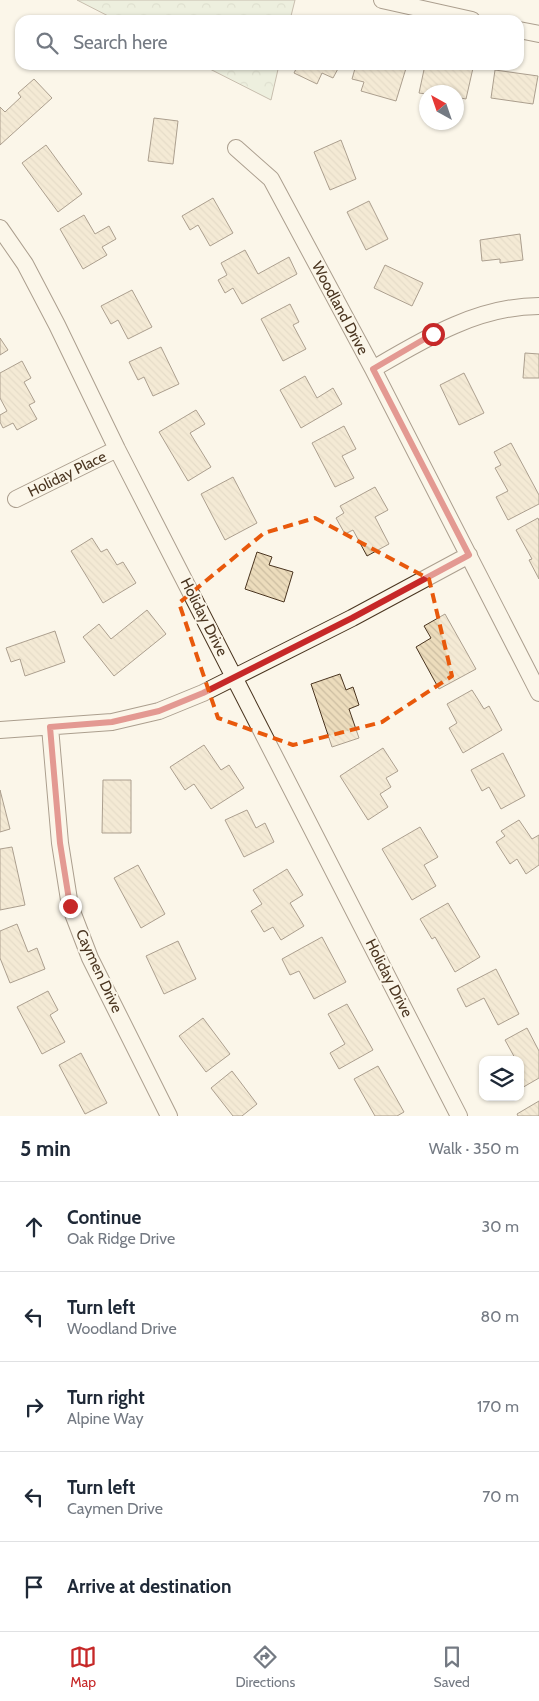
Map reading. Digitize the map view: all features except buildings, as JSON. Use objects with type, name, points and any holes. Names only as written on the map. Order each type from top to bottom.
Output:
[{"type":"street","points":[[382,0],[433,6],[458,15]]},
{"type":"street","points":[[524,31],[539,34]]},
{"type":"street","name":"Woodland Drive","points":[[236,148],[271,178],[373,369],[539,693]]},
{"type":"street","name":"Holiday Drive","points":[[0,228],[29,273],[57,325],[117,449],[459,1116]]},
{"type":"street","points":[[373,369],[433,334],[483,314],[519,306],[539,306]]},
{"type":"street","name":"Holiday Place","points":[[16,499],[117,449]]},
{"type":"street","points":[[0,730],[112,722],[159,711],[203,693],[235,677],[352,618],[469,555]]},
{"type":"street","name":"Caymen Drive","points":[[50,727],[60,843],[70,906],[90,958],[169,1116]]},
{"type":"highlighted area","points":[[315,518],[429,579],[452,676],[382,722],[293,745],[218,718],[179,603],[264,533]]},
{"type":"green space","points":[[77,0],[295,0],[291,15],[106,15]]},
{"type":"green space","points":[[212,70],[278,70],[271,100]]},
{"type":"route","points":[[70,906],[60,843],[50,727],[112,722],[159,711],[203,693],[352,618],[469,555],[373,369],[433,334]]}]
